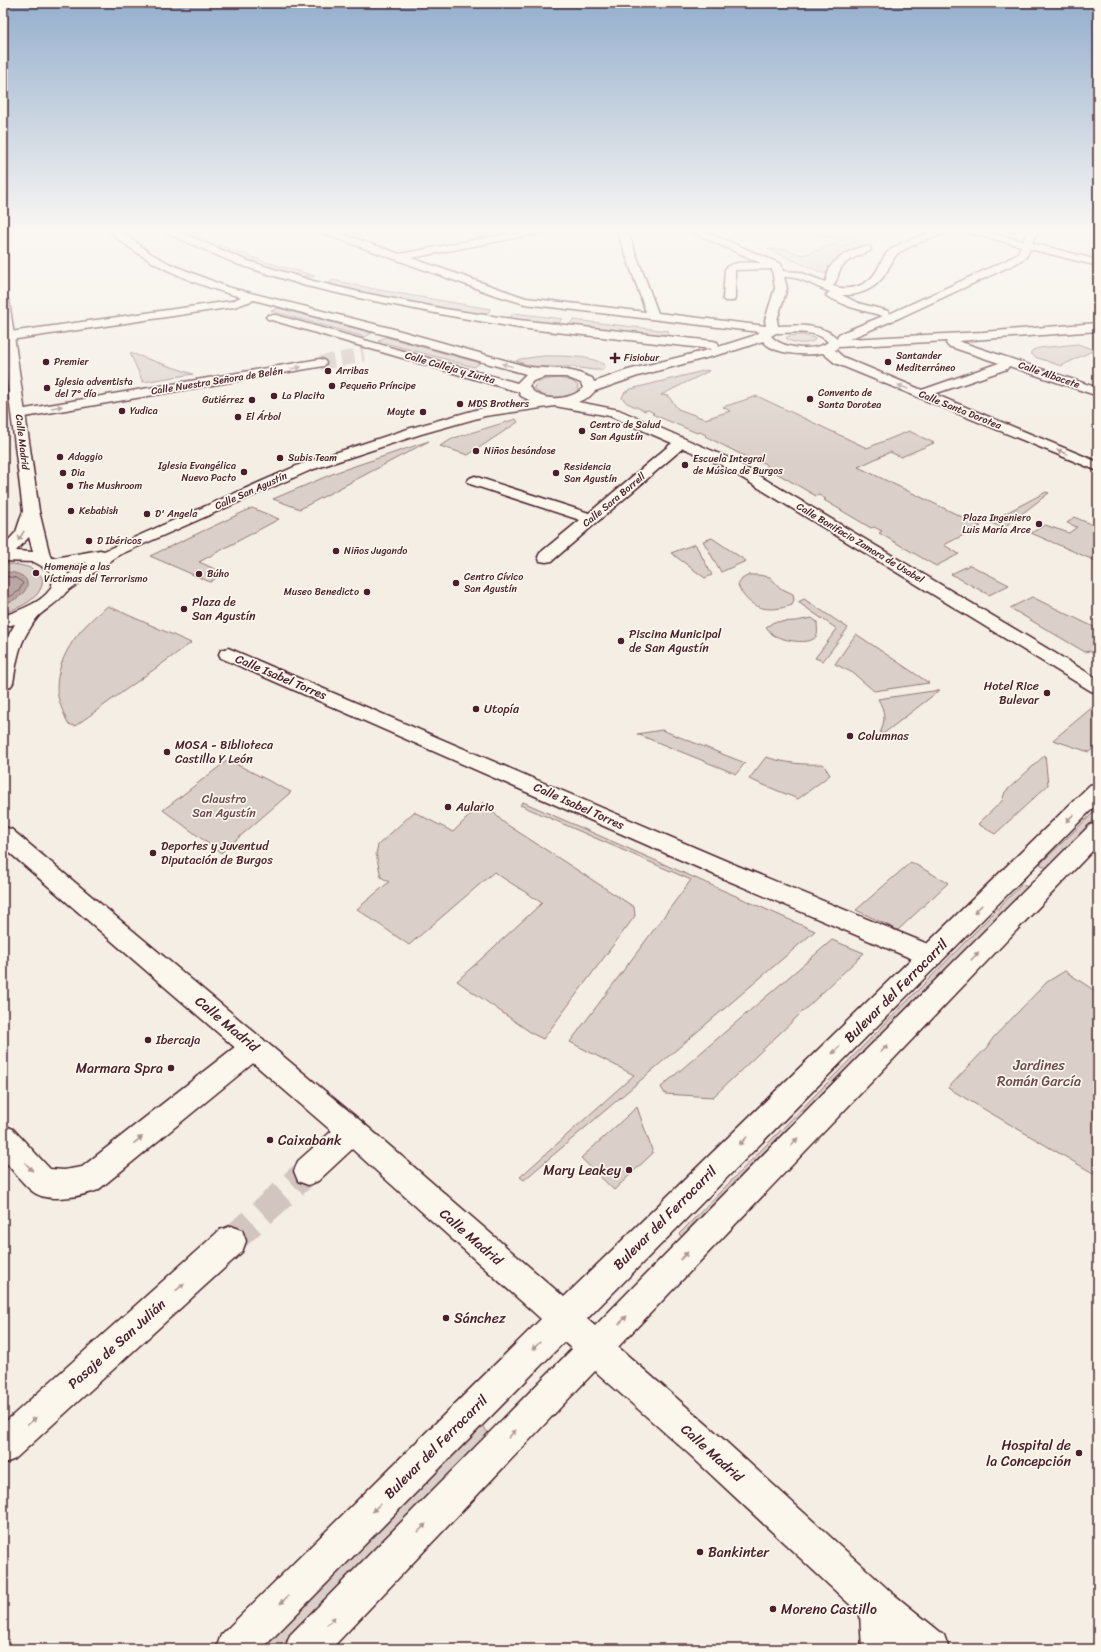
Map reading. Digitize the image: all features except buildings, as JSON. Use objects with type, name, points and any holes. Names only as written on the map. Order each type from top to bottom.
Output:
[{"type":"street","name":"Calle Madrid","points":[[4,307],[6,336],[19,414],[31,511],[42,556],[48,563]]},
{"type":"street","points":[[6,336],[212,307]]},
{"type":"street","points":[[239,307],[248,310]]},
{"type":"street","name":"Calle Calleja y Zurita","points":[[294,307],[386,331],[528,371],[545,373]]},
{"type":"street","points":[[419,307],[519,324],[713,345]]},
{"type":"street","points":[[578,307],[653,316],[769,333]]},
{"type":"street","points":[[650,307],[653,316]]},
{"type":"street","points":[[775,307],[769,333],[766,339],[771,343],[782,347]]},
{"type":"street","points":[[859,307],[884,313]]},
{"type":"street","points":[[732,348],[753,346],[782,347],[812,351],[912,307]]},
{"type":"street","name":"Calle Calleja y Zurita","points":[[262,314],[481,377],[523,390],[528,395],[537,399],[555,402]]},
{"type":"street","points":[[833,343],[935,339],[1098,327]]},
{"type":"street","points":[[590,388],[633,373],[732,348],[769,333],[784,329],[814,331],[860,331]]},
{"type":"street","points":[[814,331],[829,336],[833,343]]},
{"type":"street","name":"Calle Albacete","points":[[983,336],[978,341],[979,347],[1001,362]]},
{"type":"street","name":"Calle Albacete","points":[[935,339],[1001,362],[1098,392]]},
{"type":"street","name":"Calle Santa Dorotea","points":[[833,343],[828,351],[839,360],[1098,467]]},
{"type":"street","points":[[364,355],[390,351]]},
{"type":"street","name":"Calle Santa Dorotea","points":[[926,393],[1001,362]]},
{"type":"street","name":"Calle Nuestra Señora de Belén","points":[[19,414],[320,363]]},
{"type":"street","points":[[545,373],[559,372],[574,375],[633,373]]},
{"type":"street","name":"Calle San Agustín","points":[[484,412],[523,390],[523,383],[529,378],[545,373]]},
{"type":"street","name":"Calle Bonifacio Zamora de Usabel","points":[[574,375],[587,381],[590,388],[614,413]]},
{"type":"street","points":[[481,377],[487,384],[488,396],[484,412]]},
{"type":"street","name":"Calle San Agustín","points":[[35,609],[46,602],[60,588],[113,552],[306,467],[416,431],[484,412],[580,397],[587,393],[590,388]]},
{"type":"street","name":"Calle Bonifacio Zamora de Usabel","points":[[555,402],[614,413],[726,462],[1098,688]]},
{"type":"street","name":"Calle Sara Borrell","points":[[546,557],[682,442]]},
{"type":"street","points":[[475,481],[591,519]]},
{"type":"street","name":"Calle Madrid","points":[[3,556],[24,533],[31,511]]},
{"type":"street","name":"Calle San Agustín","points":[[48,563],[113,552]]},
{"type":"street","points":[[3,556],[21,556],[48,563],[57,570],[62,579],[60,588]]},
{"type":"street","points":[[3,622],[20,617],[35,609]]},
{"type":"street","points":[[3,683],[9,652],[18,633],[35,609]]},
{"type":"street","name":"Calle Isabel Torres","points":[[228,654],[730,872],[931,956]]},
{"type":"street","name":"Bulevar del Ferrocarril","points":[[235,1649],[564,1319],[1098,790]]},
{"type":"street","points":[[304,1649],[866,1068],[1098,831]]},
{"type":"street","name":"Calle Madrid","points":[[3,835],[254,1047],[352,1132],[564,1319],[879,1606],[930,1649]]},
{"type":"street","points":[[3,1138],[43,1182],[64,1184],[88,1180],[254,1047]]},
{"type":"street","points":[[308,1171],[352,1132]]},
{"type":"street","name":"Pasaje de San Julián","points":[[3,1447],[232,1241]]},
{"type":"street","points":[[879,1606],[881,1649]]},
{"type":"green space","points":[[436,307],[479,307],[490,309],[489,312],[479,313],[461,312]]},
{"type":"green space","points":[[278,308],[372,333],[365,337],[271,311]]},
{"type":"green space","points":[[514,313],[562,319],[557,325],[516,320],[510,317]]},
{"type":"green space","points":[[573,320],[669,331],[667,334],[662,335],[568,326]]},
{"type":"green space","points":[[802,335],[814,338],[815,340],[808,343],[800,343],[792,342],[786,338],[789,336]]},
{"type":"green space","points":[[385,337],[480,363],[474,367],[378,341]]},
{"type":"green space","points":[[1078,344],[1094,350],[1061,366],[1035,357],[1030,353],[1039,348]]},
{"type":"green space","points":[[130,353],[193,374],[143,382]]},
{"type":"green space","points":[[543,356],[586,358],[602,363],[606,367],[603,370],[593,370],[573,367],[535,367],[516,361],[520,359]]},
{"type":"green space","points":[[707,370],[709,371],[661,395],[668,396],[678,409],[705,419],[730,411],[723,407],[757,396],[867,448],[909,431],[934,443],[901,457],[890,452],[858,467],[981,526],[944,545],[959,554],[936,566],[879,533],[882,531],[874,527],[871,528],[824,500],[826,499],[819,495],[816,496],[766,467],[768,466],[762,462],[758,463],[700,432],[697,433],[652,414],[654,413],[648,410],[645,411],[627,403],[622,398],[624,393],[631,389]]},
{"type":"green space","points":[[558,378],[572,381],[578,386],[577,392],[554,398],[543,395],[534,388],[535,385],[543,380]]},
{"type":"green space","points":[[516,419],[518,422],[468,455],[440,446],[454,438]]},
{"type":"green space","points":[[429,441],[300,509],[273,499],[337,472]]},
{"type":"green space","points":[[1046,492],[1049,493],[1003,528],[989,522]]},
{"type":"green space","points":[[252,508],[279,519],[199,562],[224,573],[210,582],[150,556]]},
{"type":"green space","points":[[1074,517],[1098,527],[1098,562],[1031,533],[1045,525],[1069,533],[1077,527],[1067,523]]},
{"type":"green space","points":[[712,538],[746,561],[721,572],[703,541]]},
{"type":"green space","points":[[695,544],[712,575],[705,578],[671,553]]},
{"type":"green space","points":[[3,564],[26,566],[33,569],[39,573],[42,578],[42,585],[35,597],[27,603],[3,613]]},
{"type":"green space","points":[[970,565],[1009,585],[989,595],[951,574]]},
{"type":"green space","points":[[749,575],[770,577],[780,588],[793,594],[794,600],[792,605],[775,609],[767,609],[747,600],[738,585],[742,579]]},
{"type":"green space","points":[[1032,597],[1098,629],[1098,656],[1089,651],[1085,652],[1010,608]]},
{"type":"green space","points":[[804,599],[848,628],[823,661],[815,658],[837,629],[798,602]]},
{"type":"green space","points":[[108,606],[191,643],[75,726],[68,724],[57,693],[58,675],[62,663],[66,652],[80,632],[89,622]]},
{"type":"green space","points":[[812,618],[817,622],[817,635],[814,639],[809,641],[803,642],[788,640],[772,634],[766,627],[774,622],[796,621]]},
{"type":"green space","points":[[856,634],[929,683],[874,691],[853,673],[835,664]]},
{"type":"green space","points":[[940,690],[883,734],[880,733],[884,716],[878,699]]},
{"type":"green space","points":[[1094,706],[1098,709],[1098,744],[1089,752],[1053,740]]},
{"type":"green space","points":[[662,730],[745,763],[736,774],[637,734]]},
{"type":"green space","points":[[1045,755],[1048,785],[995,834],[978,824],[1002,801],[1005,792]]},
{"type":"green space","points":[[766,757],[794,763],[823,764],[830,775],[798,799],[749,779]]},
{"type":"green space","name":"Claustro San Agustín","points":[[228,760],[291,792],[221,853],[163,810]]},
{"type":"green space","points":[[483,802],[503,822],[634,907],[635,916],[543,1039],[533,1034],[457,981],[542,903],[494,872],[409,945],[357,909],[389,882],[381,877],[376,854],[378,845],[414,812],[453,832]]},
{"type":"green space","points":[[523,802],[815,931],[524,1180],[520,1177],[634,1075],[570,1042],[691,880],[520,805]]},
{"type":"green space","points":[[1098,808],[1098,816],[1046,868],[1040,864]]},
{"type":"green space","points":[[911,862],[948,883],[898,930],[856,910]]},
{"type":"green space","points":[[1022,884],[1027,887],[683,1238],[679,1234]]},
{"type":"green space","points":[[832,940],[864,953],[713,1097],[665,1094],[661,1087]]},
{"type":"green space","name":"Jardines Román García","points":[[1065,971],[1098,993],[1098,1176],[948,1088],[987,1047],[993,1038],[1047,982]]},
{"type":"green space","points":[[637,1107],[653,1153],[614,1190],[581,1158]]},
{"type":"green space","points":[[482,1425],[489,1434],[278,1649],[261,1649]]},
{"type":"water","points":[[3,572],[19,574],[26,580],[27,584],[20,596],[3,605]]},
{"type":"tunnel","points":[[320,363],[364,355]]},
{"type":"tunnel","points":[[231,1241],[308,1171]]},
{"type":"place","name":"Fisiobur","points":[[615,358]]},
{"type":"place","name":"Premier","points":[[46,362]]},
{"type":"place","name":"Santander Mediterráneo","points":[[888,362]]},
{"type":"place","name":"Arribas","points":[[328,371]]},
{"type":"place","name":"Pequeño Príncipe","points":[[332,386]]},
{"type":"place","name":"Iglesia adventista del 7° día","points":[[47,388]]},
{"type":"place","name":"La Placita","points":[[274,396]]},
{"type":"place","name":"Convento de Santa Dorotea","points":[[810,399]]},
{"type":"place","name":"Gutiérrez","points":[[252,400]]},
{"type":"place","name":"MDS Brothers","points":[[460,404]]},
{"type":"place","name":"Yudica","points":[[122,411]]},
{"type":"place","name":"Mayte","points":[[423,412]]},
{"type":"place","name":"El Árbol","points":[[238,417]]},
{"type":"place","name":"Centro de Salud San Agustín","points":[[582,431]]},
{"type":"place","name":"Niños besándose","points":[[476,451]]},
{"type":"place","name":"Adaggio","points":[[60,457]]},
{"type":"place","name":"Subis Team","points":[[280,458]]},
{"type":"place","name":"Escuela Integral de Música de Burgos","points":[[685,465]]},
{"type":"place","name":"Iglesia Evangélica Nuevo Pacto","points":[[244,472]]},
{"type":"place","name":"Dia","points":[[63,473]]},
{"type":"place","name":"Residencia San Agustín","points":[[556,473]]},
{"type":"place","name":"The Mushroom","points":[[70,486]]},
{"type":"place","name":"Kebabish","points":[[71,511]]},
{"type":"place","name":"D' Angela","points":[[147,514]]},
{"type":"place","name":"Plaza Ingeniero Luis María Arce","points":[[1039,524]]},
{"type":"place","name":"D Ibéricos","points":[[89,541]]},
{"type":"place","name":"Niños Jugando","points":[[336,551]]},
{"type":"place","name":"Homenaje a las Víctimas del Terrorismo","points":[[36,573]]},
{"type":"place","name":"Búho","points":[[199,574]]},
{"type":"place","name":"Centro Cívico San Agustín","points":[[456,583]]},
{"type":"place","name":"Museo Benedicto","points":[[367,592]]},
{"type":"place","name":"Plaza de San Agustín","points":[[184,609]]},
{"type":"place","name":"Piscina Municipal de San Agustín","points":[[621,641]]},
{"type":"place","name":"Hotel Rice Bulevar","points":[[1047,693]]},
{"type":"place","name":"Utopía","points":[[476,709]]},
{"type":"place","name":"Columnas","points":[[850,736]]},
{"type":"place","name":"MOSA - Biblioteca Castilla Y León","points":[[167,752]]},
{"type":"place","name":"Aulario","points":[[448,807]]},
{"type":"place","name":"Deportes y Juventud Diputación de Burgos","points":[[153,853]]},
{"type":"place","name":"Ibercaja","points":[[148,1040]]},
{"type":"place","name":"Marmara Spra","points":[[171,1068]]},
{"type":"place","name":"Caixabank","points":[[270,1140]]},
{"type":"place","name":"Mary Leakey","points":[[629,1170]]},
{"type":"place","name":"Sánchez","points":[[446,1318]]},
{"type":"place","name":"Hospital de la Concepción","points":[[1079,1453]]},
{"type":"place","name":"Bankinter","points":[[700,1552]]},
{"type":"place","name":"Moreno Castillo","points":[[773,1609]]}]
